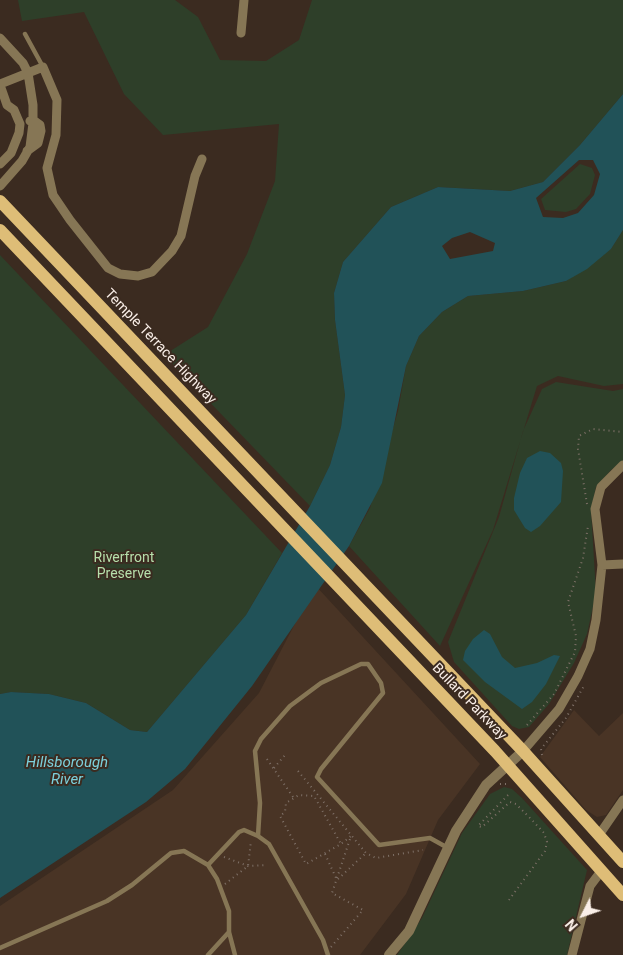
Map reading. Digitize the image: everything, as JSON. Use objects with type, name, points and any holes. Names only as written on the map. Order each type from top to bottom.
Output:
[{"type":"main road","name":"Temple Terrace Highway","points":[[0,201],[298,515]]},
{"type":"main road","name":"Bullard Parkway","points":[[0,230],[508,765],[623,895]]},
{"type":"main road","name":"Bullard Parkway","points":[[298,515],[523,751],[623,862]]},
{"type":"street","points":[[241,33],[244,0]]},
{"type":"street","points":[[0,38],[23,63],[28,73],[33,120],[27,151],[16,170],[0,186]]},
{"type":"street","points":[[0,164],[11,153],[20,133],[20,124],[14,110],[7,105],[0,84],[43,67],[57,100],[56,135],[47,168],[53,195],[108,268],[120,274],[138,276],[152,272],[172,251],[181,236],[195,176],[202,159]]},
{"type":"street","points":[[20,124],[33,120]]},
{"type":"street","points":[[389,955],[409,931],[456,831],[486,785],[523,751],[559,709],[578,676],[587,655],[596,620],[602,565],[595,509],[601,487],[623,465]]},
{"type":"street","points":[[602,565],[623,564]]},
{"type":"street","points":[[599,835],[623,802]]},
{"type":"street","points":[[572,955],[590,886],[602,870]]},
{"type":"lane","points":[[25,34],[43,67]]},
{"type":"lane","points":[[258,836],[260,803],[255,751],[261,739],[290,706],[321,683],[361,664],[368,664],[381,683],[383,693],[321,769],[317,777],[379,845],[430,838],[448,848]]},
{"type":"lane","points":[[208,865],[238,832],[244,830],[258,836],[269,844],[323,940],[328,955]]},
{"type":"lane","points":[[0,948],[107,902],[132,885],[171,853],[184,852],[208,865],[223,893],[229,911],[229,932],[235,955]]},
{"type":"lane","points":[[208,955],[229,932]]},
{"type":"path","points":[[588,511],[578,449],[579,436],[593,429],[623,432]]},
{"type":"path","points":[[527,725],[554,694],[575,652],[576,636],[568,602],[583,558],[588,525]]},
{"type":"path","points":[[546,760],[541,749],[566,718],[586,682]]},
{"type":"path","points":[[273,768],[285,755]]},
{"type":"path","points":[[267,759],[292,797]]},
{"type":"path","points":[[314,796],[299,794],[292,797],[286,803],[285,812],[280,816],[306,864],[325,854],[351,836],[332,893],[363,910],[332,947]]},
{"type":"path","points":[[508,795],[478,826],[482,827],[510,802],[516,804],[532,819],[544,833],[547,842],[545,851],[509,900]]},
{"type":"path","points":[[314,796],[341,844]]},
{"type":"path","points":[[225,884],[248,866],[252,836]]},
{"type":"path","points":[[245,839],[250,844]]},
{"type":"path","points":[[336,880],[366,853]]},
{"type":"path","points":[[325,854],[336,880]]},
{"type":"path","points":[[222,857],[248,866],[267,865]]},
{"type":"shaded area","points":[[315,585],[480,764],[438,820],[406,894],[360,955],[0,955],[0,906],[173,790],[259,693]]},
{"type":"shaded area","points":[[574,710],[599,736],[623,713],[623,790],[606,815],[597,817],[586,810],[540,757]]},
{"type":"green space","points":[[18,0],[175,0],[198,17],[220,60],[266,61],[299,40],[312,0],[623,0],[623,94],[580,145],[543,182],[510,191],[438,187],[391,207],[343,262],[334,293],[335,320],[345,395],[341,427],[330,465],[310,506],[164,355],[208,327],[247,254],[275,181],[279,124],[163,135],[124,94],[84,12],[22,21]]},
{"type":"green space","points":[[580,164],[592,168],[595,175],[590,194],[576,209],[566,212],[545,210],[541,199]]},
{"type":"green space","points":[[623,230],[623,384],[604,386],[558,376],[537,386],[493,530],[440,646],[349,546],[370,508],[398,411],[406,366],[419,336],[442,312],[468,296],[523,291],[566,281],[611,249]]},
{"type":"green space","name":"Riverfront Preserve","points":[[0,255],[282,553],[246,615],[147,732],[130,730],[86,703],[49,694],[11,692],[0,694]]},
{"type":"green space","points":[[556,382],[613,391],[623,389],[623,461],[611,470],[596,487],[591,510],[596,593],[587,634],[574,663],[549,704],[529,727],[519,729],[512,726],[454,662],[448,642],[499,517],[523,431],[542,389]]},
{"type":"green space","points":[[504,787],[512,789],[522,798],[587,870],[567,955],[397,955],[422,918],[462,833],[490,794]]},
{"type":"water","name":"Hillsborough River","points":[[623,94],[623,230],[611,249],[587,269],[566,281],[523,291],[468,296],[442,312],[419,336],[406,366],[382,483],[349,546],[252,686],[185,769],[146,802],[0,898],[0,694],[11,692],[49,694],[86,703],[130,730],[147,732],[246,615],[310,506],[330,465],[341,427],[345,395],[335,320],[334,293],[343,262],[391,207],[438,187],[510,191],[543,182],[580,145]],"holes":[[[579,160],[593,160],[600,174],[594,195],[578,213],[563,218],[543,217],[536,198]],[[470,232],[495,243],[493,251],[450,259],[442,246],[452,238]]]},
{"type":"water","points":[[540,451],[550,453],[561,463],[563,471],[561,502],[540,526],[531,532],[525,528],[514,510],[514,498],[520,473],[527,458]]},
{"type":"water","points":[[484,630],[490,634],[502,657],[515,668],[537,663],[554,655],[560,656],[546,684],[532,702],[522,709],[485,682],[463,660],[465,651],[473,639]]}]
